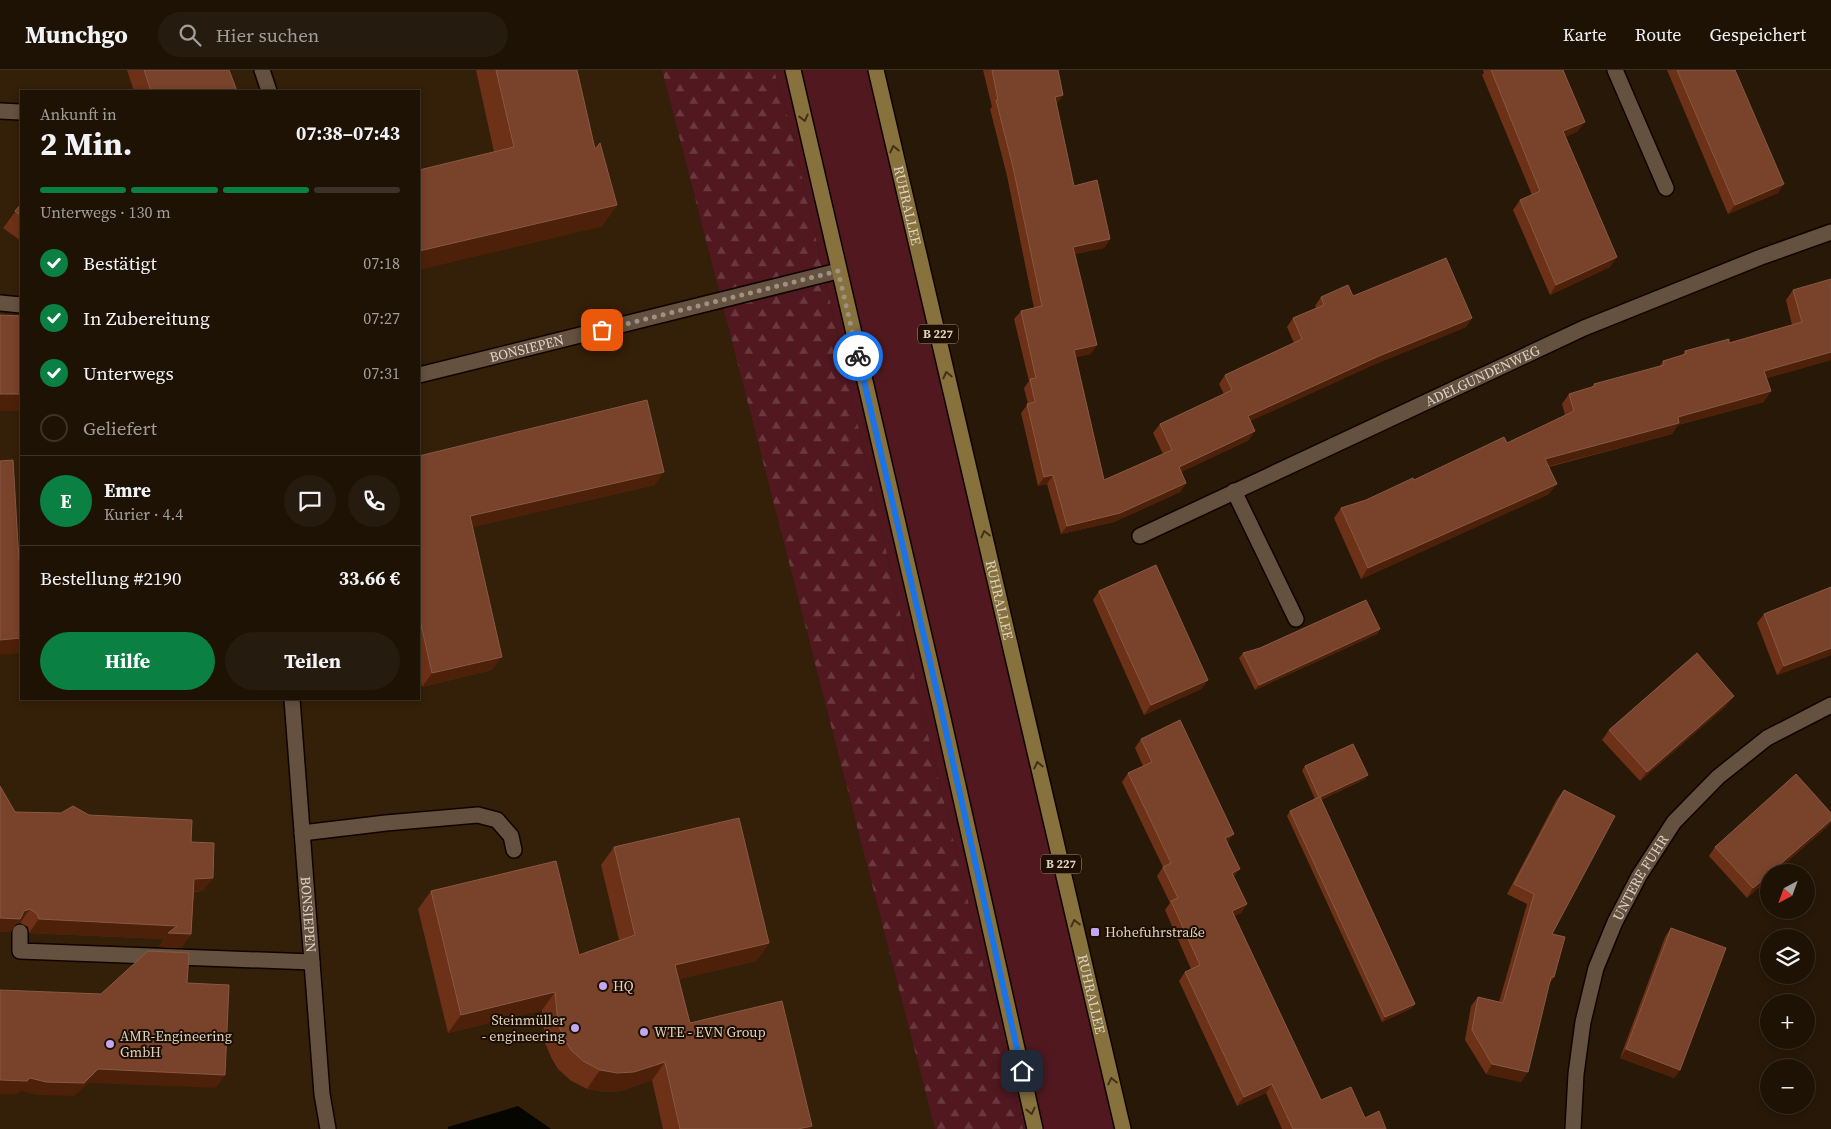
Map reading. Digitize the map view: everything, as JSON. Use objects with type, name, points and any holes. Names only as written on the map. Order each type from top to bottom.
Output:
[{"type":"main road","points":[[793,70],[940,705],[1035,1129]]},
{"type":"main road","name":"RUHRALLEE","points":[[876,70],[1123,1129]]},
{"type":"street","points":[[262,70],[269,90]]},
{"type":"street","points":[[1615,70],[1666,188]]},
{"type":"street","points":[[0,111],[20,112]]},
{"type":"street","name":"ADELGUNDENWEG","points":[[1140,536],[1584,328],[1760,257],[1831,232]]},
{"type":"street","name":"BONSIEPEN","points":[[420,375],[838,271]]},
{"type":"street","points":[[0,303],[20,305]]},
{"type":"street","points":[[1234,491],[1296,619]]},
{"type":"street","name":"BONSIEPEN","points":[[292,700],[322,1094],[328,1129]]},
{"type":"street","name":"UNTERE FUHR","points":[[1572,1129],[1576,1074],[1583,1022],[1596,968],[1615,922],[1639,876],[1674,822],[1718,777],[1767,738],[1831,705]]},
{"type":"street","points":[[302,833],[478,815],[497,820],[511,836],[514,850]]},
{"type":"street","points":[[20,932],[20,951],[312,962]]},
{"type":"shaded area","points":[[0,70],[662,70],[935,1129],[0,1129]]},
{"type":"shaded area","points":[[518,1106],[551,1129],[448,1129],[448,1127]]},
{"type":"green space","points":[[662,70],[774,70],[792,132],[922,710],[1023,1129],[935,1129]]},
{"type":"green space","points":[[774,70],[874,70],[1120,1129],[1023,1129],[922,710],[792,132]]},
{"type":"building","points":[[144,70],[229,70],[237,90],[151,90]]},
{"type":"building","points":[[496,70],[577,70],[595,149],[600,143],[617,205],[420,251],[420,170],[514,147]]},
{"type":"building","points":[[992,70],[1058,70],[1063,95],[1055,97],[1074,186],[1097,180],[1110,239],[1073,247],[1097,345],[1074,350],[1104,480],[1172,450],[1160,424],[1232,390],[1225,375],[1302,339],[1293,318],[1324,305],[1321,297],[1348,285],[1353,296],[1446,258],[1472,318],[1379,356],[1248,416],[1255,431],[1179,467],[1186,483],[1120,513],[1067,526],[1053,475],[1044,477],[1027,404],[1035,402],[1030,379],[1036,378],[1021,311],[1042,306],[1013,167],[996,100],[998,100]]},
{"type":"building","points":[[1491,70],[1563,70],[1585,122],[1563,131],[1617,257],[1556,285],[1520,200],[1540,191]]},
{"type":"building","points":[[1677,70],[1735,70],[1784,184],[1735,205]]},
{"type":"building","points":[[20,205],[20,215],[15,211]]},
{"type":"building","points":[[1831,279],[1831,352],[1764,371],[1771,391],[1678,417],[1679,423],[1545,459],[1557,484],[1368,568],[1341,508],[1366,500],[1413,478],[1414,480],[1504,437],[1507,443],[1574,411],[1569,394],[1595,386],[1594,384],[1664,365],[1663,361],[1686,354],[1685,351],[1729,339],[1729,343],[1802,322],[1793,290]]},
{"type":"building","points":[[0,315],[20,316],[20,394],[0,394]]},
{"type":"building","points":[[647,400],[664,472],[470,516],[502,657],[432,673],[420,620],[420,456]]},
{"type":"building","points":[[13,460],[20,560],[20,638],[0,640],[0,461]]},
{"type":"building","points":[[1156,565],[1208,680],[1151,705],[1099,591]]},
{"type":"building","points":[[1831,587],[1831,648],[1784,666],[1764,614]]},
{"type":"building","points":[[1366,600],[1380,629],[1259,685],[1243,653],[1260,648]]},
{"type":"building","points":[[1697,653],[1734,696],[1647,772],[1609,730]]},
{"type":"building","points":[[1180,720],[1234,834],[1225,838],[1240,869],[1232,873],[1247,904],[1232,911],[1321,1100],[1351,1087],[1365,1118],[1379,1111],[1386,1129],[1293,1129],[1272,1084],[1244,1097],[1185,972],[1200,965],[1171,901],[1178,898],[1163,867],[1171,863],[1128,773],[1152,762],[1141,739]]},
{"type":"building","points":[[1353,744],[1368,775],[1320,797],[1415,1004],[1385,1017],[1290,811],[1319,797],[1305,766]]},
{"type":"building","points":[[1796,774],[1831,813],[1831,820],[1780,864],[1760,864],[1760,882],[1753,888],[1715,847]]},
{"type":"building","points":[[0,786],[15,812],[61,813],[73,806],[89,815],[192,820],[191,842],[214,843],[213,878],[194,879],[191,934],[168,933],[177,926],[39,919],[37,914],[30,909],[24,911],[20,919],[0,918]]},
{"type":"building","points":[[1564,790],[1615,816],[1552,934],[1565,937],[1554,977],[1551,977],[1528,1072],[1492,1064],[1472,1030],[1478,997],[1503,1003],[1534,894],[1514,884]]},
{"type":"building","points":[[739,818],[769,943],[675,965],[690,1023],[782,1001],[812,1126],[798,1129],[680,1129],[665,1062],[634,1072],[617,1073],[600,1070],[583,1061],[571,1050],[558,1024],[555,992],[461,1015],[431,891],[556,861],[579,955],[635,935],[614,847]]},
{"type":"building","points":[[1671,928],[1726,948],[1680,1070],[1626,1049]]},
{"type":"building","name":"AMR-Engineering GmbH","points":[[148,951],[189,953],[187,983],[229,985],[225,1075],[98,1069],[84,1083],[46,1082],[30,1078],[27,1081],[0,1080],[0,990],[101,994]]},
{"type":"way so far","points":[[602,330],[838,271],[858,356]]},
{"type":"place","name":"Hohefuhrstraße","points":[[1095,932]]},
{"type":"place","name":"HQ","points":[[603,986]]},
{"type":"place","name":"Steinmüller - engineering","points":[[575,1028]]},
{"type":"place","name":"WTE - EVN Group","points":[[644,1032]]},
{"type":"place","name":"AMR-Engineering GmbH","points":[[110,1044]]},
{"type":"route","points":[[858,356],[940,705],[1022,1071]]}]
